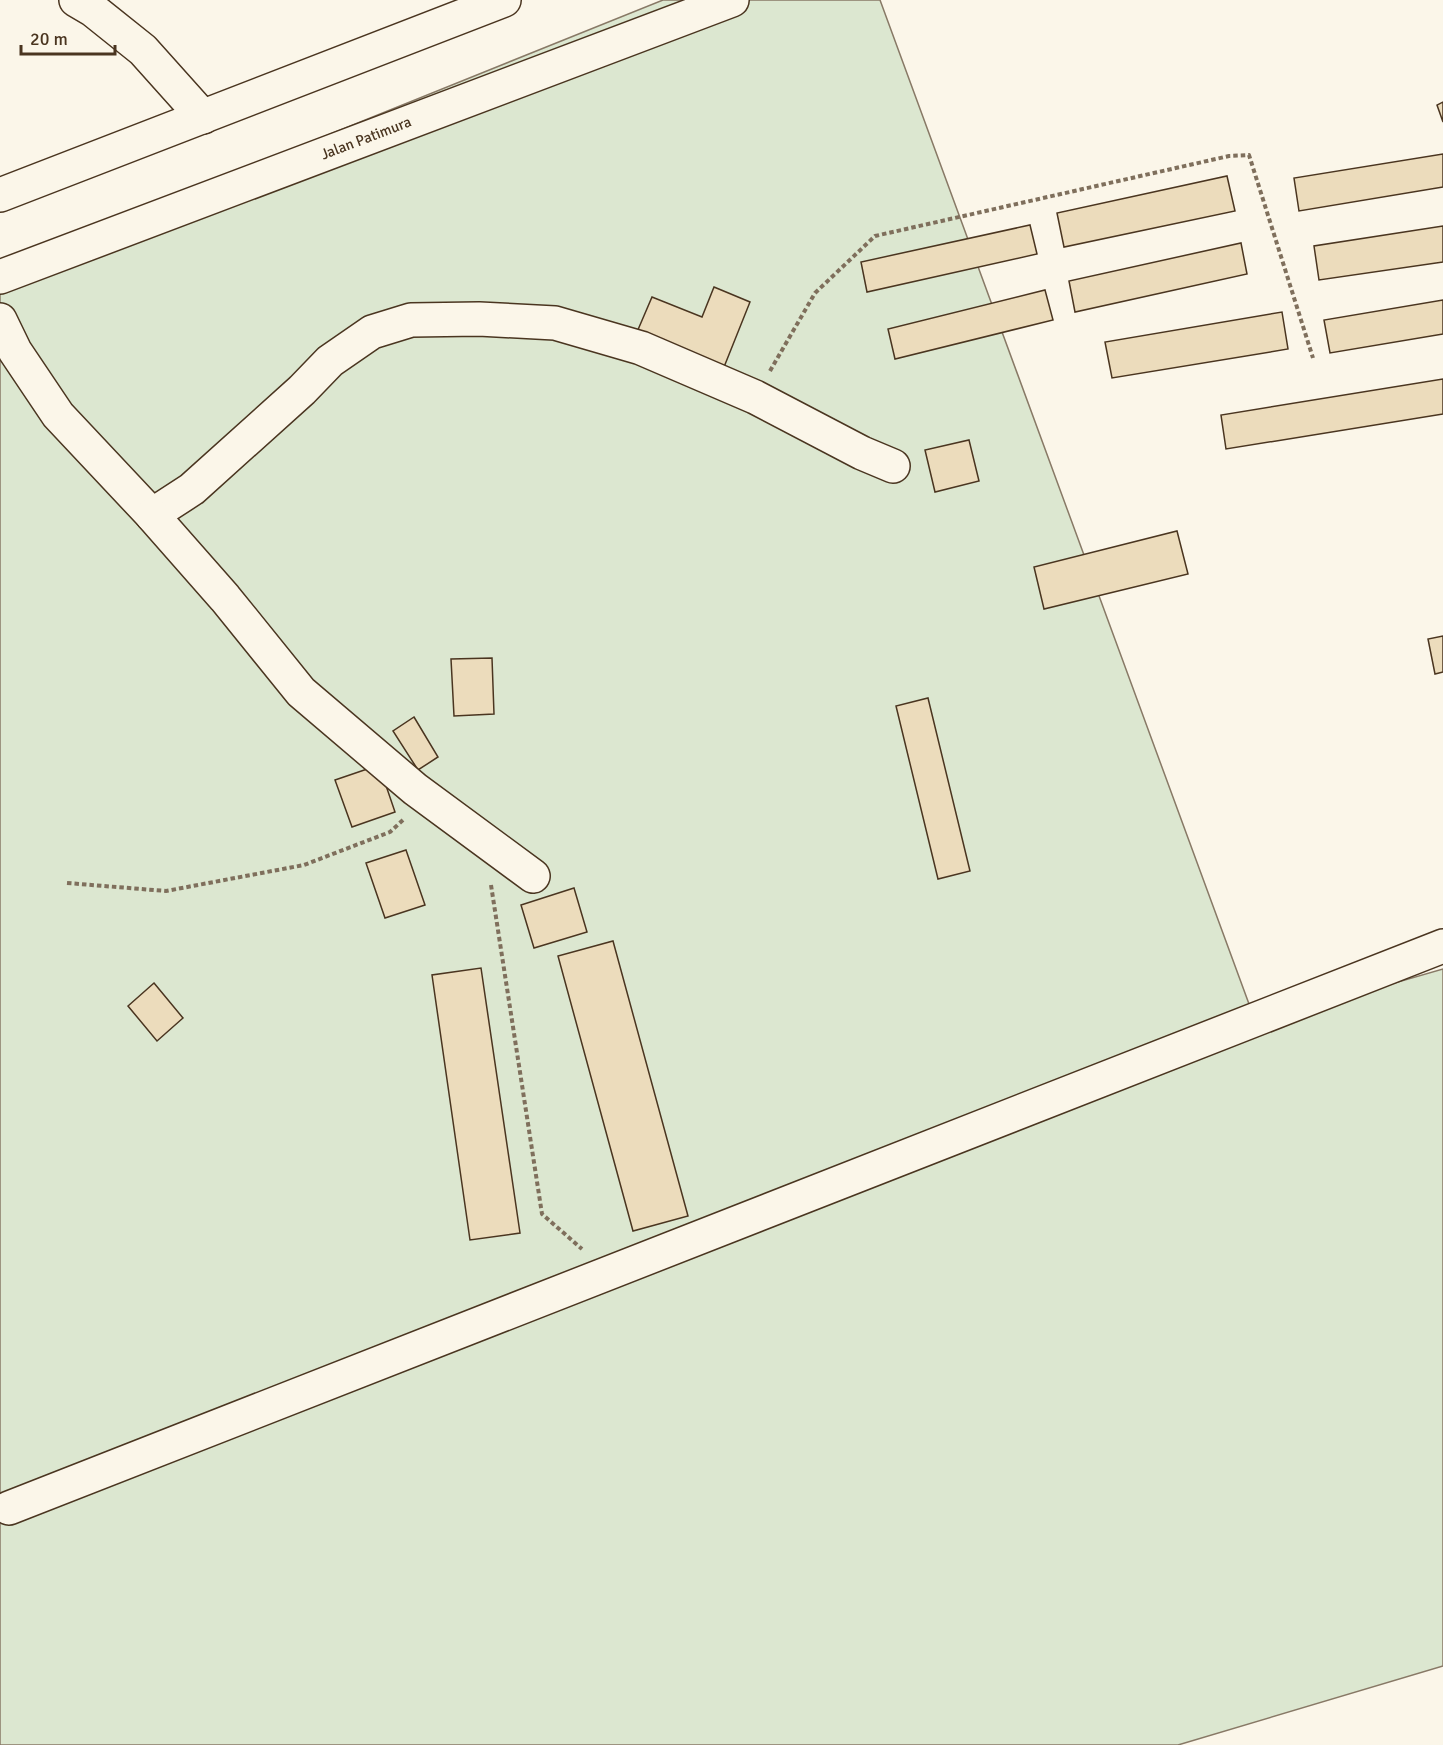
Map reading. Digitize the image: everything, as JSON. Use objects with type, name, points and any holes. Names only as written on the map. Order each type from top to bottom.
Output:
[{"type":"main road","points":[[76,0],[93,10],[143,50],[203,117]]},
{"type":"main road","points":[[0,195],[504,0]]},
{"type":"main road","name":"Jalan Patimura","points":[[0,277],[732,0]]},
{"type":"main road","points":[[152,515],[192,489],[302,390],[330,361],[372,332],[411,320],[479,319],[555,323],[641,348],[755,397],[862,453],[893,466]]},
{"type":"main road","points":[[0,320],[15,351],[58,415],[152,515],[225,598],[301,692],[415,789],[533,876]]},
{"type":"main road","points":[[9,1508],[1443,946]]},
{"type":"path","points":[[755,397],[815,292],[875,236],[1230,156],[1249,155],[1313,358]]},
{"type":"path","points":[[67,883],[166,891],[304,865],[390,832],[406,816],[415,789]]},
{"type":"path","points":[[484,840],[542,1214],[585,1252]]},
{"type":"green space","points":[[663,0],[880,0],[1256,1023],[1443,969],[1443,1666],[1178,1745],[0,1745],[0,267]]},
{"type":"building","points":[[1443,102],[1443,122],[1437,105]]},
{"type":"building","points":[[1443,154],[1443,187],[1299,211],[1294,178]]},
{"type":"building","points":[[1227,176],[1235,211],[1064,247],[1057,213]]},
{"type":"building","points":[[1030,225],[1037,254],[867,292],[861,262]]},
{"type":"building","points":[[1443,226],[1443,262],[1319,280],[1314,246]]},
{"type":"building","points":[[1241,243],[1247,274],[1075,312],[1069,281]]},
{"type":"building","points":[[714,287],[750,302],[724,367],[637,332],[652,297],[702,317]]},
{"type":"building","points":[[1045,290],[1053,320],[895,359],[888,329]]},
{"type":"building","points":[[1443,300],[1443,334],[1330,353],[1324,320]]},
{"type":"building","points":[[1282,312],[1288,349],[1112,378],[1105,342]]},
{"type":"building","points":[[1443,379],[1443,414],[1226,449],[1221,415]]},
{"type":"building","points":[[969,440],[979,481],[935,492],[925,450]]},
{"type":"building","points":[[1177,531],[1188,574],[1044,609],[1034,567]]},
{"type":"building","points":[[1443,636],[1443,672],[1435,674],[1428,639]]},
{"type":"building","points":[[492,658],[494,714],[454,716],[451,659]]},
{"type":"building","points":[[928,698],[970,871],[938,879],[896,706]]},
{"type":"building","points":[[414,717],[438,757],[418,770],[393,731]]},
{"type":"building","points":[[379,765],[395,812],[352,827],[335,780]]},
{"type":"building","points":[[406,850],[425,905],[385,918],[366,863]]},
{"type":"building","points":[[574,888],[587,932],[534,948],[521,905]]},
{"type":"building","points":[[613,941],[688,1216],[633,1231],[558,956]]},
{"type":"building","points":[[481,968],[520,1233],[470,1240],[432,975]]},
{"type":"building","points":[[154,983],[183,1018],[157,1041],[128,1006]]}]
